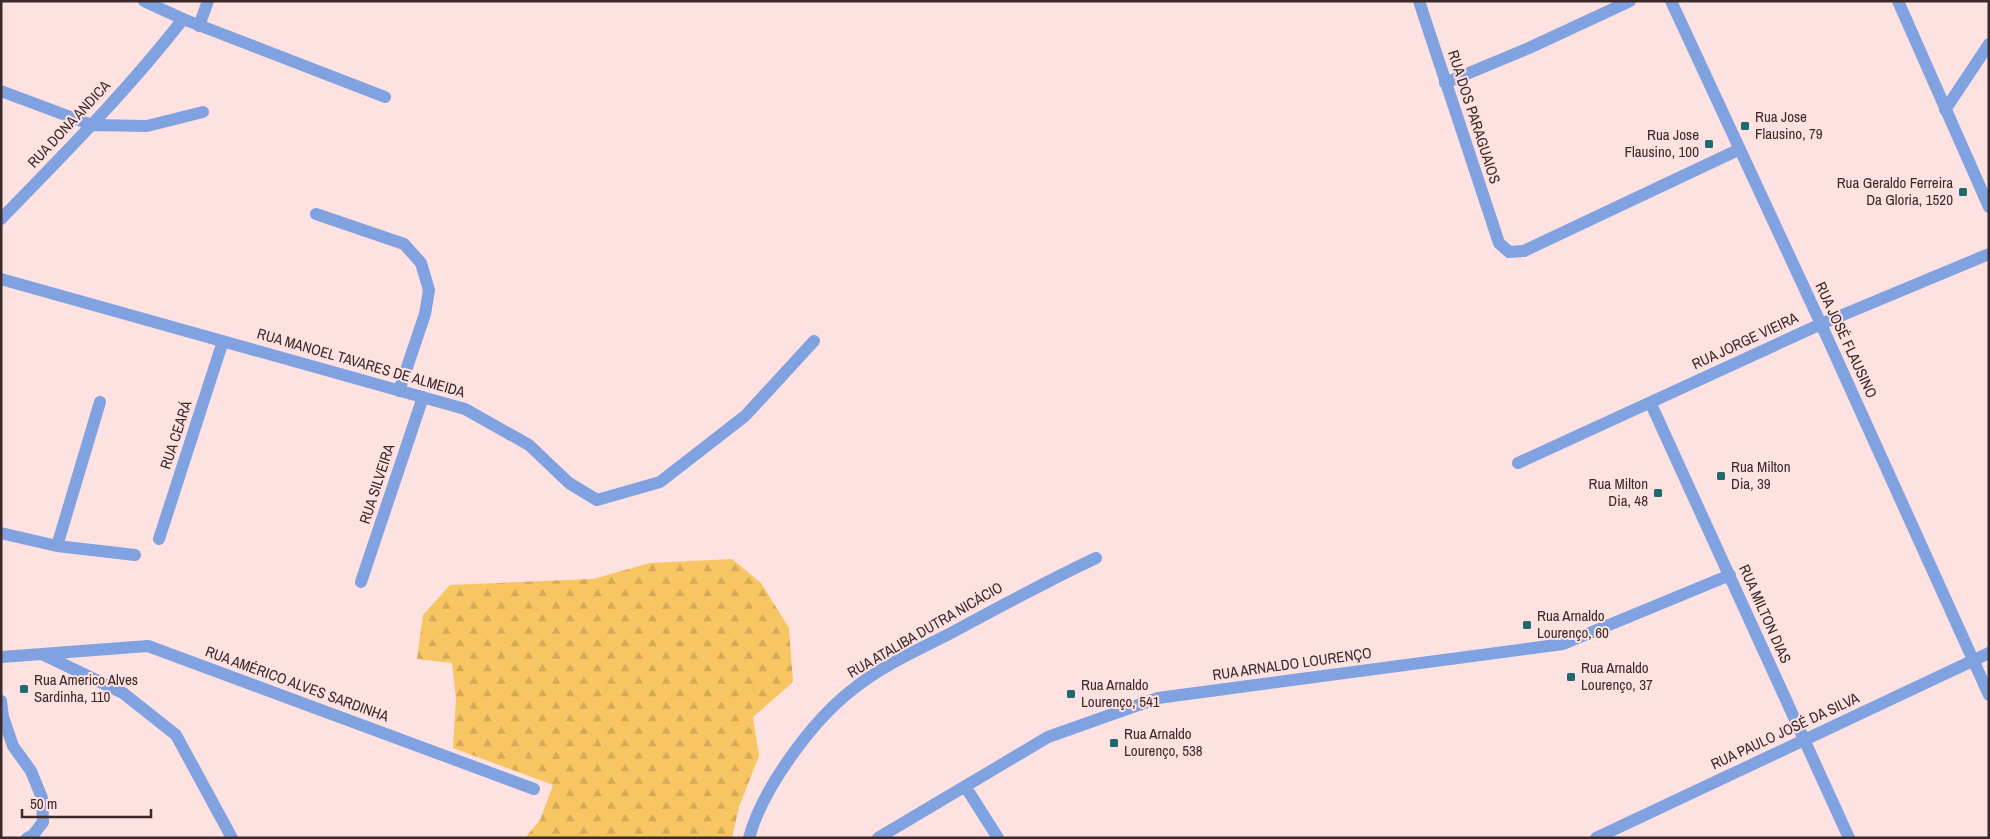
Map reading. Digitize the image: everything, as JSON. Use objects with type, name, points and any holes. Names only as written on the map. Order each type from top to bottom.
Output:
[{"type":"street","points":[[144,1],[199,26],[385,97]]},
{"type":"street","points":[[199,26],[208,1]]},
{"type":"street","name":"RUA DOS PARAGUAIOS","points":[[1419,1],[1444,83],[1499,242],[1509,252],[1524,251],[1740,150]]},
{"type":"street","points":[[1444,83],[1529,48],[1630,1]]},
{"type":"street","name":"RUA JOSÉ FLAUSINO","points":[[1671,1],[1821,324],[1989,695]]},
{"type":"street","points":[[1898,1],[1989,207]]},
{"type":"street","name":"RUA DONA ANDICA","points":[[1,219],[92,125],[160,49],[183,19]]},
{"type":"street","points":[[1945,110],[1989,44]]},
{"type":"street","points":[[1,91],[92,125],[147,126],[203,112]]},
{"type":"street","points":[[316,214],[404,244],[421,263],[429,290],[425,314],[399,391]]},
{"type":"street","name":"RUA JORGE VIEIRA","points":[[1518,463],[1821,324],[1989,254]]},
{"type":"street","name":"RUA MANOEL TAVARES DE ALMEIDA","points":[[1,279],[465,409],[529,445],[569,483],[597,500],[660,482],[746,416],[814,341]]},
{"type":"street","name":"RUA CEARÁ","points":[[159,539],[223,341]]},
{"type":"street","name":"RUA SILVEIRA","points":[[361,582],[423,397]]},
{"type":"street","points":[[57,546],[100,402]]},
{"type":"street","name":"RUA MILTON DIAS","points":[[1650,404],[1849,838]]},
{"type":"street","points":[[1,533],[57,546],[135,555]]},
{"type":"street","name":"RUA ATALIBA DUTRA NICÁCIO","points":[[749,838],[752,827],[776,778],[808,734],[852,690],[904,657],[1030,589],[1096,558]]},
{"type":"street","name":"RUA ARNALDO LOURENÇO","points":[[878,838],[1048,738],[1158,698],[1563,644],[1730,575]]},
{"type":"street","name":"RUA AMÉRICO ALVES SARDINHA","points":[[42,654],[148,646],[534,789]]},
{"type":"street","name":"RUA PAULO JOSÉ DA SILVA","points":[[1596,838],[1989,653]]},
{"type":"street","points":[[1,657],[42,654],[123,693],[176,735],[232,838]]},
{"type":"street","points":[[1,701],[3,717],[13,746],[31,771],[42,798],[43,822],[33,835],[27,838]]},
{"type":"street","points":[[965,786],[998,838]]},
{"type":"green space","points":[[732,559],[761,583],[789,628],[793,682],[753,717],[759,756],[739,807],[732,838],[525,838],[540,820],[553,785],[453,748],[456,698],[452,663],[417,659],[423,615],[450,585],[593,579],[650,563]]},
{"type":"place","name":"Rua Jose Flausino, 79","points":[[1745,126]]},
{"type":"place","name":"Rua Jose Flausino, 100","points":[[1709,144]]},
{"type":"place","name":"Rua Geraldo Ferreira Da Gloria, 1520","points":[[1963,192]]},
{"type":"place","name":"Rua Milton Dia, 39","points":[[1721,476]]},
{"type":"place","name":"Rua Milton Dia, 48","points":[[1658,493]]},
{"type":"place","name":"Rua Arnaldo Lourenço, 60","points":[[1527,625]]},
{"type":"place","name":"Rua Arnaldo Lourenço, 37","points":[[1571,677]]},
{"type":"place","name":"Rua Americo Alves Sardinha, 110","points":[[24,689]]},
{"type":"place","name":"Rua Arnaldo Lourenço, 541","points":[[1071,694]]},
{"type":"place","name":"Rua Arnaldo Lourenço, 538","points":[[1114,743]]}]
